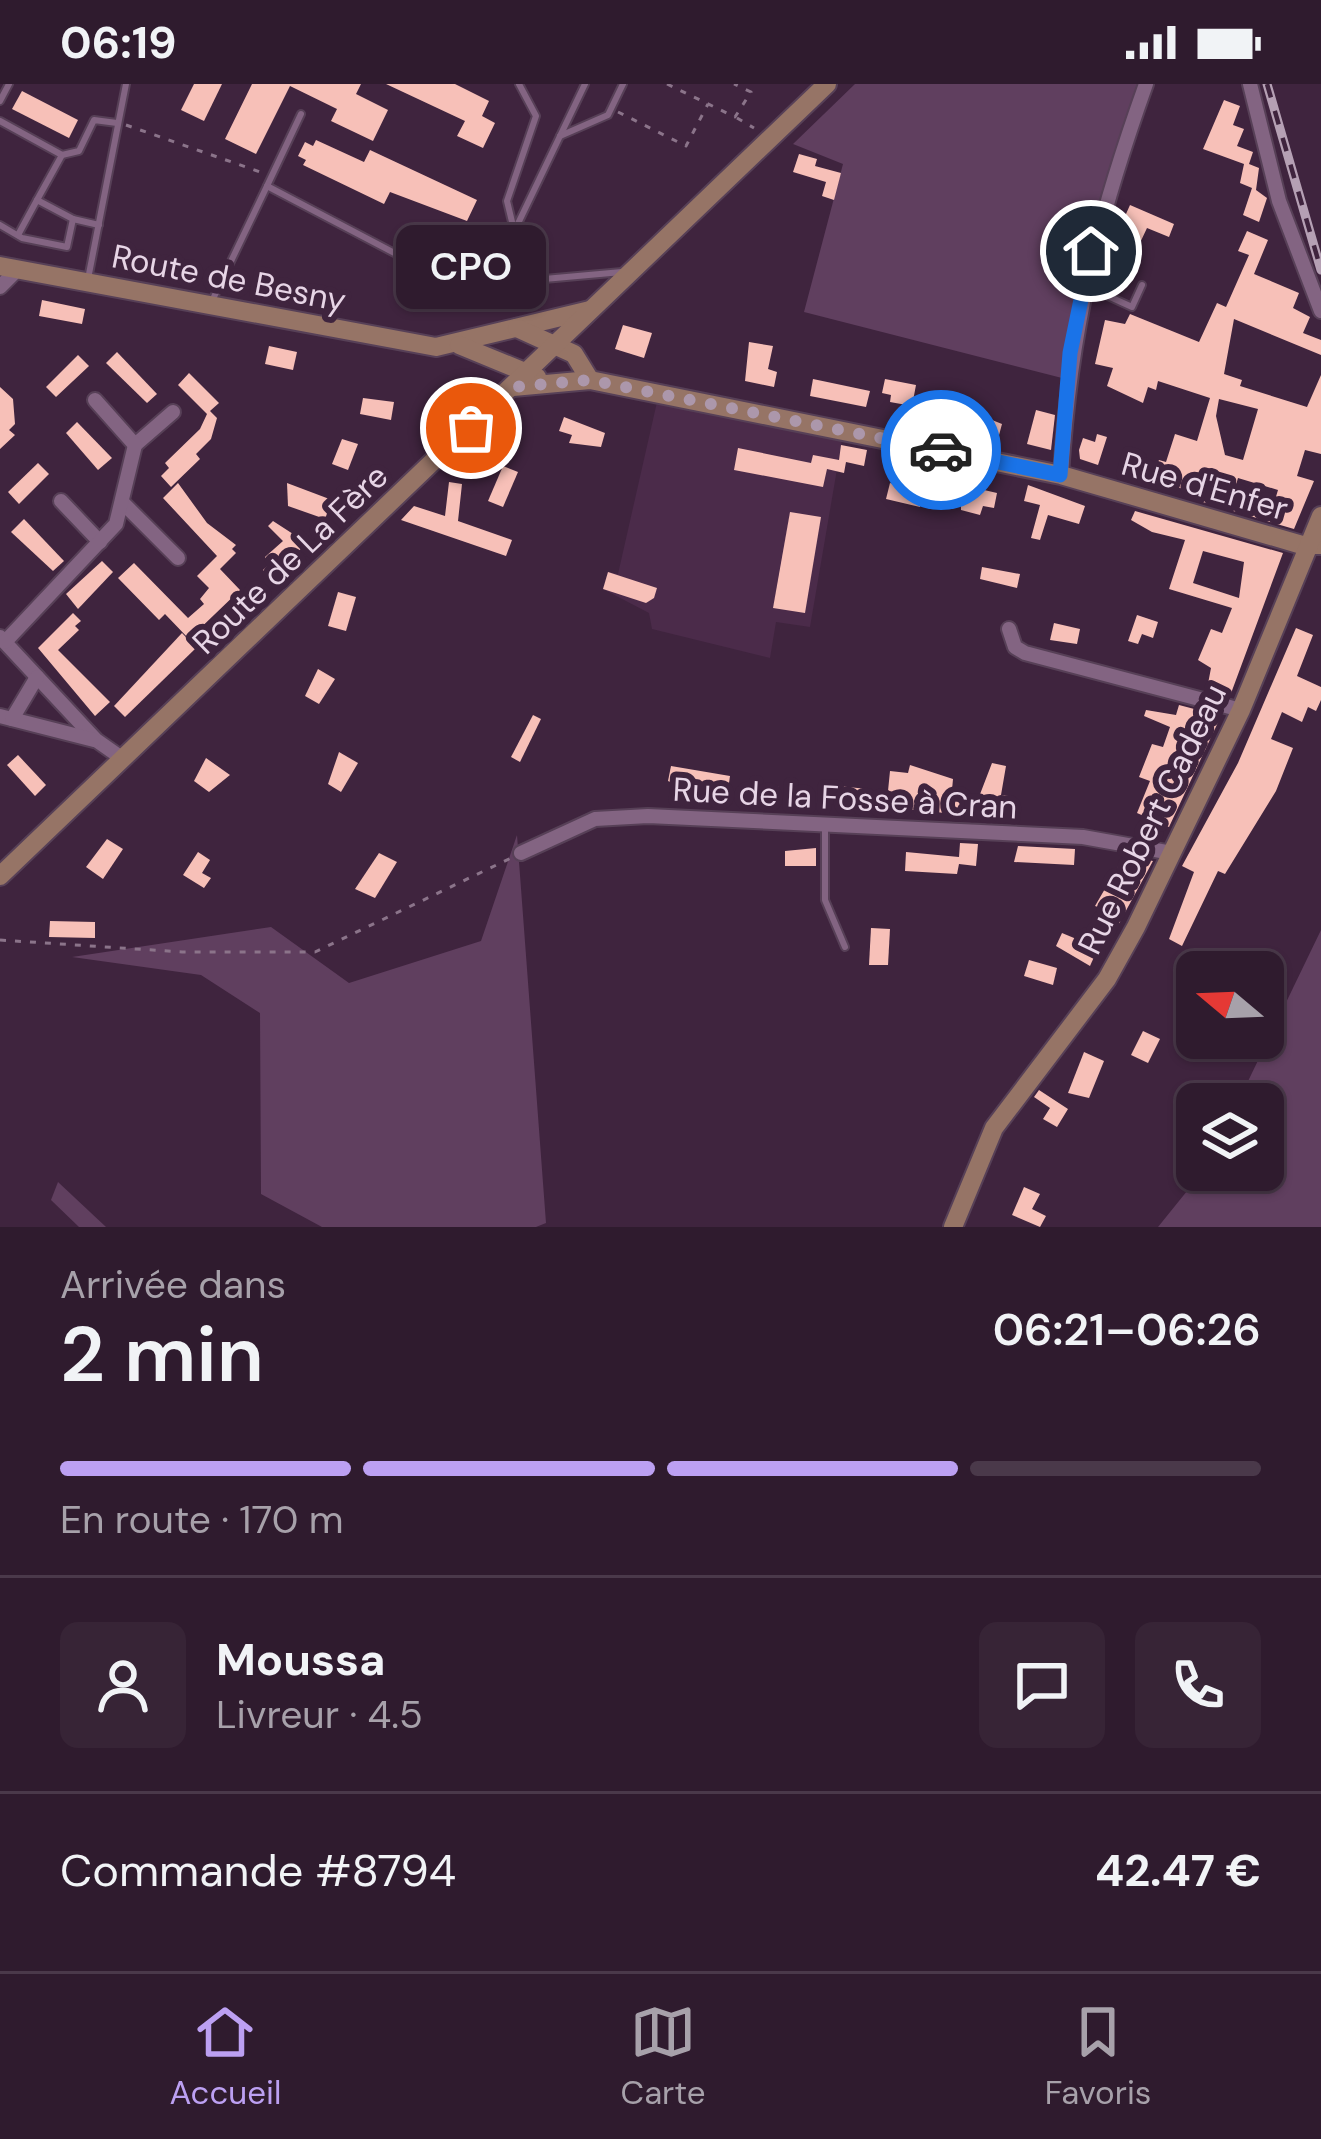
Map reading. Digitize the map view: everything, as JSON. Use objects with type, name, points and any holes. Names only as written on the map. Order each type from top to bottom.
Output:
[{"type":"main road","name":"Route de La Fère","points":[[0,876],[513,386],[565,350],[576,326],[827,84]]},
{"type":"main road","name":"Route de Besny","points":[[8,268],[419,344],[459,345],[594,309]]},
{"type":"main road","points":[[517,328],[565,350],[590,380]]},
{"type":"main road","points":[[459,345],[498,359],[513,386]]},
{"type":"main road","points":[[498,359],[513,386]]},
{"type":"main road","name":"Rue d'Enfer","points":[[513,386],[590,380],[1060,475],[1315,546]]},
{"type":"main road","name":"Rue Robert Cadeau","points":[[953,1227],[994,1128],[1107,979],[1241,710],[1315,546],[1321,516]]},
{"type":"street","points":[[1060,475],[1067,374],[1083,285],[1105,201],[1146,84]]},
{"type":"street","points":[[1250,84],[1279,201],[1321,311]]},
{"type":"street","points":[[0,287],[8,268]]},
{"type":"street","points":[[95,400],[136,445]]},
{"type":"street","points":[[123,759],[96,740],[2,640],[116,524],[136,445],[173,412]]},
{"type":"street","points":[[61,501],[100,542]]},
{"type":"street","points":[[122,502],[178,558]]},
{"type":"street","points":[[1009,628],[1016,647],[1025,653],[1241,710]]},
{"type":"street","points":[[37,677],[6,718],[96,740]]},
{"type":"street","name":"Rue de la Fosse à Cran","points":[[521,853],[595,818],[1083,837],[1172,853]]},
{"type":"lane","points":[[0,101],[9,84]]},
{"type":"lane","points":[[87,282],[126,84]]},
{"type":"lane","points":[[513,229],[507,201],[536,116],[519,84]]},
{"type":"lane","points":[[500,283],[500,261],[513,229],[585,84]]},
{"type":"lane","points":[[559,136],[608,115],[623,84]]},
{"type":"lane","points":[[210,307],[301,114]]},
{"type":"lane","points":[[0,121],[62,155],[79,151],[94,120],[118,123]]},
{"type":"lane","points":[[17,235],[62,155]]},
{"type":"lane","points":[[267,186],[460,288],[632,272]]},
{"type":"lane","points":[[37,200],[73,220],[99,225]]},
{"type":"lane","points":[[0,225],[17,235],[68,248],[73,220]]},
{"type":"lane","points":[[1083,285],[1132,308],[1142,285]]},
{"type":"lane","points":[[825,825],[825,900],[845,947]]},
{"type":"path","points":[[667,84],[772,138]]},
{"type":"path","points":[[734,84],[751,92],[735,117]]},
{"type":"path","points":[[611,108],[686,146],[708,104]]},
{"type":"path","points":[[118,123],[163,134],[246,172],[272,174]]},
{"type":"path","points":[[0,940],[182,952],[315,952],[521,853]]},
{"type":"shaded area","points":[[855,84],[1141,84],[1083,253],[1062,378],[804,312],[843,164],[793,144]]},
{"type":"shaded area","points":[[657,402],[842,440],[810,627],[776,622],[770,658],[652,629],[649,613],[603,589],[608,572],[618,574]]},
{"type":"shaded area","points":[[517,835],[546,1223],[536,1227],[322,1227],[261,1194],[260,1013],[201,975],[72,957],[271,927],[349,983],[481,941]]},
{"type":"shaded area","points":[[1321,930],[1321,1227],[1158,1227],[1187,1191],[1284,1191],[1284,1083],[1247,1083],[1259,1059],[1284,1059],[1284,1007]]},
{"type":"shaded area","points":[[58,1182],[106,1227],[79,1227],[51,1200]]},
{"type":"building","points":[[194,84],[222,84],[204,121],[181,110]]},
{"type":"building","points":[[252,84],[361,84],[356,94],[388,110],[373,141],[331,121],[337,109],[290,86],[256,154],[225,139]]},
{"type":"building","points":[[386,84],[455,84],[489,101],[482,116],[495,123],[483,148],[457,136],[465,121]]},
{"type":"building","points":[[22,91],[78,120],[69,138],[12,109]]},
{"type":"building","points":[[1224,100],[1240,106],[1233,125],[1244,129],[1237,146],[1253,152],[1249,164],[1259,168],[1256,190],[1267,198],[1259,222],[1243,215],[1252,188],[1240,183],[1244,164],[1203,149]]},
{"type":"building","points":[[316,140],[364,162],[370,150],[477,200],[467,221],[390,192],[384,204],[303,165],[306,160],[298,156],[305,142],[313,146]]},
{"type":"building","points":[[799,154],[817,159],[815,166],[841,173],[834,200],[822,196],[826,182],[793,172]]},
{"type":"building","points":[[1130,205],[1174,224],[1169,237],[1147,228],[1123,279],[1101,271],[1111,232],[1117,234]]},
{"type":"building","points":[[1247,231],[1268,240],[1254,274],[1299,293],[1293,308],[1310,317],[1303,333],[1321,340],[1321,355],[1234,319],[1224,374],[1242,380],[1240,386],[1307,407],[1321,375],[1321,454],[1305,450],[1297,476],[1314,481],[1294,529],[1186,497],[1188,491],[1151,477],[1159,460],[1166,462],[1175,434],[1197,441],[1210,398],[1158,381],[1156,390],[1148,387],[1143,403],[1107,386],[1113,368],[1095,364],[1105,320],[1125,324],[1130,314],[1199,342],[1217,303],[1226,307],[1249,255],[1238,251]],"holes":[[[1219,399],[1258,409],[1243,460],[1225,455],[1216,416]],[[1238,478],[1278,490],[1272,510],[1232,498]]]},
{"type":"building","points":[[42,300],[85,309],[82,324],[39,316]]},
{"type":"building","points":[[623,325],[652,333],[644,358],[615,349]]},
{"type":"building","points":[[749,342],[773,346],[768,369],[777,372],[774,387],[745,381]]},
{"type":"building","points":[[269,346],[297,352],[293,370],[265,364]]},
{"type":"building","points":[[117,352],[157,394],[147,403],[106,363]]},
{"type":"building","points":[[78,355],[89,366],[56,397],[46,387]]},
{"type":"building","points":[[189,373],[219,403],[210,411],[217,418],[211,439],[196,454],[200,459],[171,487],[161,476],[169,468],[165,463],[200,429],[207,414],[178,385]]},
{"type":"building","points":[[813,379],[870,391],[866,407],[810,396]]},
{"type":"building","points":[[885,379],[916,385],[912,406],[890,402],[891,395],[882,393]]},
{"type":"building","points":[[0,387],[13,399],[15,424],[9,430],[15,435],[0,449]]},
{"type":"building","points":[[363,398],[394,402],[391,420],[360,414]]},
{"type":"building","points":[[1036,410],[1055,415],[1051,450],[1027,444]]},
{"type":"building","points":[[972,412],[1002,424],[998,439],[969,432]]},
{"type":"building","points":[[564,417],[605,433],[601,447],[569,443],[572,435],[559,431]]},
{"type":"building","points":[[77,422],[112,458],[98,470],[66,433]]},
{"type":"building","points":[[1097,434],[1107,437],[1098,465],[1080,459],[1079,450],[1083,438],[1095,442]]},
{"type":"building","points":[[342,439],[358,444],[348,470],[332,464]]},
{"type":"building","points":[[841,445],[867,450],[864,466],[846,462],[844,473],[827,469],[823,487],[734,470],[738,448],[811,463],[813,455],[839,460]]},
{"type":"building","points":[[38,463],[49,474],[19,504],[8,492]]},
{"type":"building","points":[[503,466],[518,472],[503,507],[488,501]]},
{"type":"building","points":[[449,482],[462,484],[458,521],[512,540],[506,556],[401,520],[414,506],[445,516]]},
{"type":"building","points":[[178,483],[207,523],[236,545],[232,549],[236,553],[220,569],[240,590],[189,639],[165,614],[159,620],[118,578],[134,563],[188,618],[204,604],[200,599],[209,588],[197,576],[217,556],[163,498]]},
{"type":"building","points":[[287,483],[332,500],[325,519],[288,506]]},
{"type":"building","points":[[890,483],[923,491],[920,507],[886,499]]},
{"type":"building","points":[[954,483],[997,493],[994,508],[983,506],[980,515],[961,510],[961,497],[951,495]]},
{"type":"building","points":[[1028,485],[1085,506],[1079,524],[1048,515],[1040,540],[1031,538],[1040,505],[1024,501]]},
{"type":"building","points":[[1135,511],[1283,553],[1230,696],[1207,689],[1211,668],[1198,660],[1211,629],[1222,633],[1232,608],[1169,589],[1185,540],[1152,532],[1131,520]],"holes":[[[1203,551],[1244,562],[1239,598],[1193,583]]]},
{"type":"building","points":[[790,512],[821,517],[805,613],[773,608]]},
{"type":"building","points":[[24,519],[64,561],[53,571],[11,532]]},
{"type":"building","points":[[273,521],[307,543],[270,578],[263,570],[269,564],[265,557],[283,541],[268,526]]},
{"type":"building","points":[[102,561],[113,572],[78,609],[66,594]]},
{"type":"building","points":[[982,567],[1020,574],[1017,588],[980,579]]},
{"type":"building","points":[[608,572],[657,588],[654,598],[646,603],[603,589]]},
{"type":"building","points":[[338,592],[356,597],[346,631],[328,626]]},
{"type":"building","points":[[73,613],[81,621],[75,626],[79,630],[58,650],[110,702],[95,716],[38,648]]},
{"type":"building","points":[[1137,615],[1158,622],[1153,638],[1142,634],[1138,644],[1128,641]]},
{"type":"building","points":[[1054,623],[1080,629],[1077,644],[1050,640]]},
{"type":"building","points":[[1296,628],[1313,635],[1297,676],[1321,687],[1321,700],[1316,711],[1308,707],[1302,722],[1282,712],[1271,739],[1293,748],[1276,791],[1225,874],[1218,871],[1182,946],[1169,939],[1194,872],[1182,866],[1238,763]]},
{"type":"building","points":[[182,633],[196,648],[125,717],[114,706]]},
{"type":"building","points":[[318,669],[335,679],[319,704],[305,696]]},
{"type":"building","points":[[1179,705],[1221,716],[1169,827],[1137,813],[1150,781],[1139,777],[1152,744],[1163,747],[1170,727],[1144,716],[1146,710],[1176,715]]},
{"type":"building","points":[[533,715],[541,719],[520,762],[511,757]]},
{"type":"building","points":[[339,752],[358,763],[341,792],[328,784]]},
{"type":"building","points":[[18,755],[46,785],[35,796],[7,765]]},
{"type":"building","points":[[206,758],[230,775],[209,792],[194,781]]},
{"type":"building","points":[[992,763],[1006,766],[1001,795],[1011,796],[1009,820],[996,819],[995,805],[977,802]]},
{"type":"building","points":[[910,765],[953,779],[951,801],[966,803],[966,815],[894,808],[896,792],[888,791],[890,771],[908,773]]},
{"type":"building","points":[[671,766],[730,776],[728,790],[683,788],[668,781]]},
{"type":"building","points":[[750,782],[779,787],[776,808],[758,805],[759,797],[748,796]]},
{"type":"building","points":[[837,786],[868,789],[866,807],[835,805]]},
{"type":"building","points":[[107,839],[123,849],[103,879],[86,867]]},
{"type":"building","points":[[960,843],[978,844],[976,866],[959,864],[957,874],[905,871],[906,852],[959,857]]},
{"type":"building","points":[[1018,846],[1075,849],[1074,865],[1014,862]]},
{"type":"building","points":[[816,848],[816,866],[785,866],[785,851]]},
{"type":"building","points":[[198,852],[210,860],[202,873],[211,878],[204,888],[183,875]]},
{"type":"building","points":[[379,853],[397,862],[375,898],[355,889]]},
{"type":"building","points":[[1124,856],[1153,861],[1116,929],[1096,919],[1101,908],[1095,906]]},
{"type":"building","points":[[50,921],[95,922],[95,938],[49,937]]},
{"type":"building","points":[[871,928],[890,929],[888,965],[869,965]]},
{"type":"building","points":[[1062,933],[1098,948],[1090,966],[1056,946]]},
{"type":"building","points":[[1029,960],[1057,968],[1053,985],[1024,976]]},
{"type":"building","points":[[1143,1031],[1160,1039],[1148,1063],[1131,1055]]},
{"type":"building","points":[[1084,1052],[1104,1061],[1089,1098],[1068,1093]]},
{"type":"building","points":[[1039,1090],[1068,1109],[1057,1127],[1043,1119],[1050,1108],[1034,1097]]},
{"type":"building","points":[[1024,1187],[1040,1194],[1032,1209],[1046,1216],[1040,1227],[1012,1215]]},
{"type":"railway","points":[[1267,84],[1321,270]]},
{"type":"way so far","points":[[471,428],[513,387],[590,380],[941,450]]},
{"type":"place","name":"CPO","points":[[471,428]]},
{"type":"route","points":[[941,450],[1060,475],[1067,374],[1091,251]]}]
